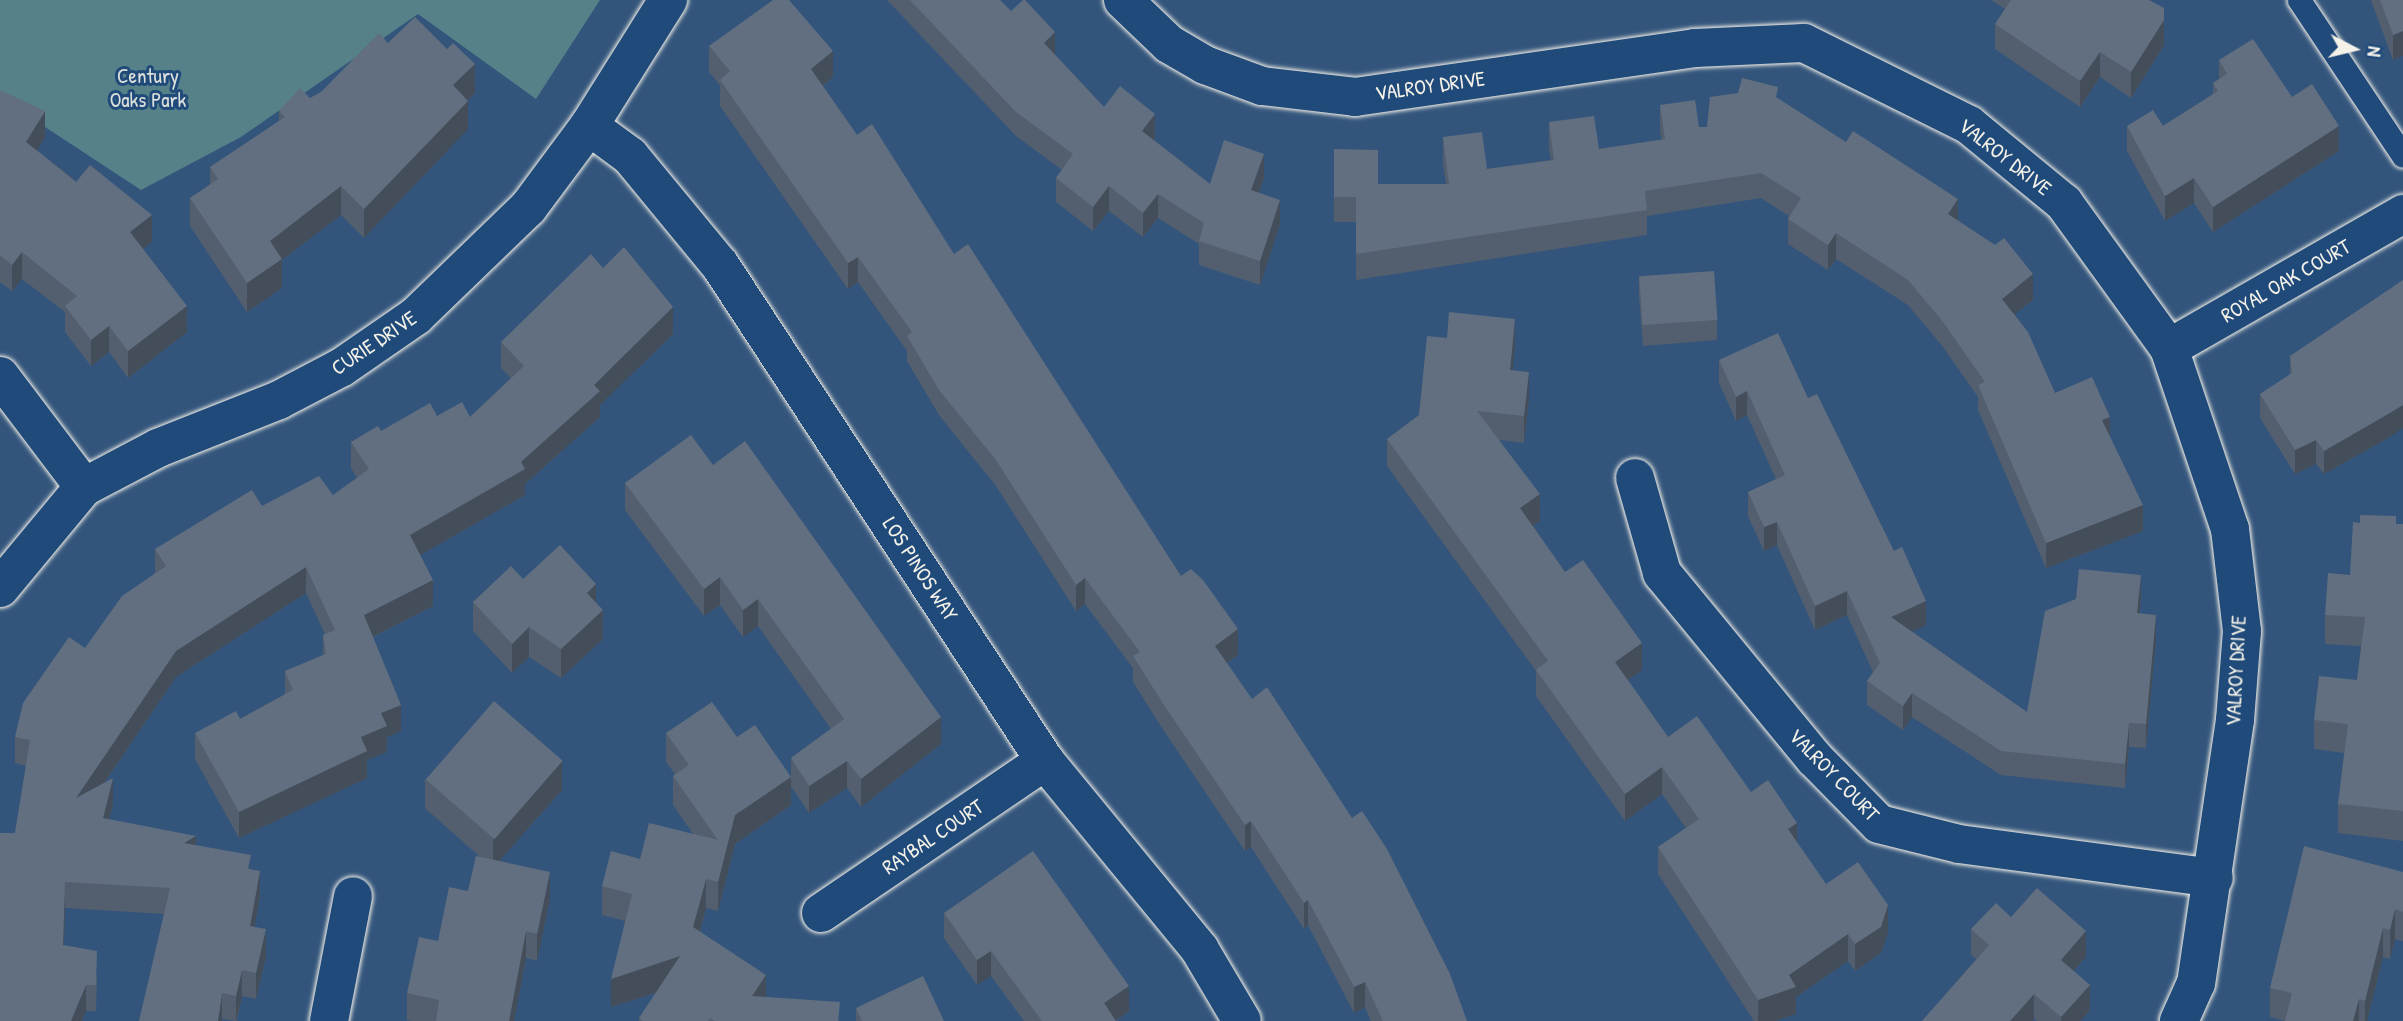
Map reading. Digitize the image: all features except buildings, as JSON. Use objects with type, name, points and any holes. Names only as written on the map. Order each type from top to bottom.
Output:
[{"type":"street","name":"CURIE DRIVE","points":[[0,588],[84,487],[158,448],[279,400],[342,367],[415,316],[528,208],[589,126],[668,0]]},
{"type":"street","name":"VALROY DRIVE","points":[[1123,0],[1169,44],[1205,65],[1262,86],[1355,97],[1695,48],[1804,43],[1969,125],[2064,204],[2169,348],[2230,529],[2242,631],[2214,878],[2196,983],[2179,1021]]},
{"type":"street","name":"LOS PINOS WAY","points":[[589,126],[629,156],[720,265],[1045,761],[1200,950],[1242,1021]]},
{"type":"street","name":"ROYAL OAK COURT","points":[[2169,348],[2403,214]]},
{"type":"street","points":[[0,376],[84,487]]},
{"type":"street","name":"VALROY COURT","points":[[1635,478],[1662,573],[1815,760],[1879,824],[1959,844],[2214,878]]},
{"type":"street","name":"RAYBAL COURT","points":[[821,913],[1045,761]]},
{"type":"street","points":[[329,1021],[354,896]]},
{"type":"lane","points":[[2299,0],[2403,156]]},
{"type":"green space","name":"Century Oaks Park","points":[[0,0],[600,0],[536,99],[418,14],[241,137],[141,190],[42,125],[0,109]]}]
